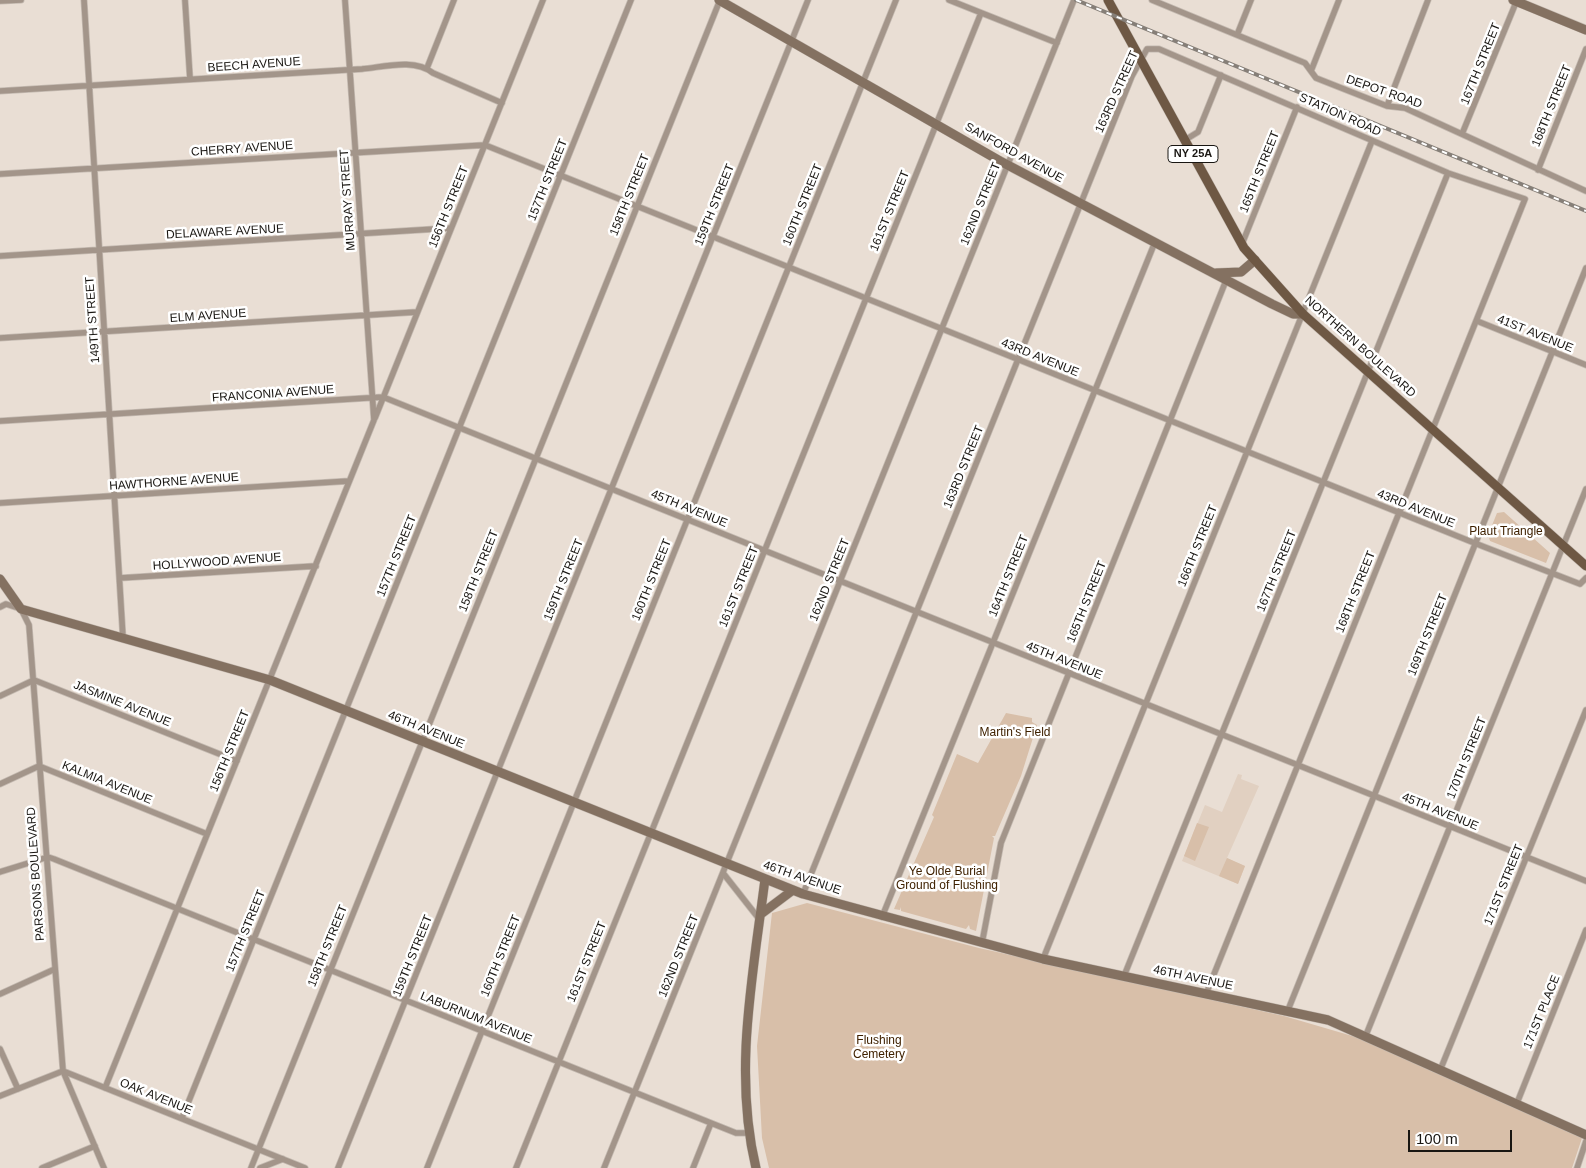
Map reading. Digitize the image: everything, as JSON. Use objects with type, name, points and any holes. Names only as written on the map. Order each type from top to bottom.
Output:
[{"type":"main road","name":"NORTHERN BOULEVARD","points":[[1108,0],[1243,246],[1303,314],[1586,566]]},
{"type":"street","points":[[0,2],[21,0]]},
{"type":"street","name":"149TH STREET","points":[[84,0],[123,638]]},
{"type":"street","points":[[185,0],[190,79]]},
{"type":"street","name":"MURRAY STREET","points":[[345,0],[372,398]]},
{"type":"street","points":[[427,68],[454,0]]},
{"type":"street","name":"156TH STREET","points":[[106,1088],[543,0]]},
{"type":"street","name":"157TH STREET","points":[[182,1118],[631,0]]},
{"type":"street","name":"SANFORD AVENUE","points":[[720,0],[1007,165],[1227,277],[1293,314],[1303,314]]},
{"type":"street","name":"158TH STREET","points":[[251,1168],[720,0]]},
{"type":"street","name":"159TH STREET","points":[[338,1168],[808,0]]},
{"type":"street","name":"160TH STREET","points":[[427,1168],[896,0]]},
{"type":"street","points":[[950,0],[1057,43]]},
{"type":"street","name":"162ND STREET","points":[[604,1168],[1074,0]]},
{"type":"street","name":"DEPOT ROAD","points":[[1152,0],[1305,63],[1316,78],[1386,106],[1405,108],[1586,191]]},
{"type":"street","points":[[1237,35],[1251,0]]},
{"type":"street","points":[[1310,71],[1340,0]]},
{"type":"street","points":[[1386,106],[1428,0]]},
{"type":"street","points":[[1515,0],[1586,30]]},
{"type":"street","name":"167TH STREET","points":[[1462,134],[1515,0]]},
{"type":"street","name":"161ST STREET","points":[[516,1168],[981,13]]},
{"type":"street","name":"163RD STREET","points":[[803,894],[1132,76],[1147,49]]},
{"type":"street","name":"STATION ROAD","points":[[1147,49],[1159,49],[1448,173],[1526,199]]},
{"type":"street","name":"168TH STREET","points":[[1538,170],[1586,49]]},
{"type":"street","name":"BEECH AVENUE","points":[[0,91],[350,70],[411,64],[427,68],[433,73],[502,102]]},
{"type":"street","points":[[1185,140],[1198,132],[1221,75]]},
{"type":"street","name":"165TH STREET","points":[[1243,246],[1297,107]]},
{"type":"street","name":"166TH STREET","points":[[1043,959],[1372,141]]},
{"type":"street","name":"43RD AVENUE","points":[[485,145],[1552,574],[1580,584],[1586,578]]},
{"type":"street","name":"CHERRY AVENUE","points":[[0,174],[485,145]]},
{"type":"street","name":"167TH STREET","points":[[1124,976],[1448,173]]},
{"type":"street","name":"168TH STREET","points":[[1206,994],[1526,199]]},
{"type":"street","name":"DELAWARE AVENUE","points":[[0,256],[451,228]]},
{"type":"street","name":"164TH STREET","points":[[882,917],[1155,242]]},
{"type":"street","points":[[1227,277],[1241,272],[1255,260]]},
{"type":"street","name":"169TH STREET","points":[[1288,1010],[1586,268]]},
{"type":"street","name":"165TH STREET","points":[[982,943],[1001,843],[1227,277]]},
{"type":"street","name":"ELM AVENUE","points":[[0,338],[417,312]]},
{"type":"street","name":"41ST AVENUE","points":[[1477,321],[1586,365]]},
{"type":"street","name":"FRANCONIA AVENUE","points":[[0,421],[383,397],[535,459]]},
{"type":"street","name":"156TH STREET","points":[[372,398],[374,420]]},
{"type":"street","name":"45TH AVENUE","points":[[535,459],[1586,881]]},
{"type":"street","name":"HAWTHORNE AVENUE","points":[[0,503],[349,481]]},
{"type":"street","name":"170TH STREET","points":[[1366,1035],[1586,489]]},
{"type":"street","name":"HOLLYWOOD AVENUE","points":[[120,578],[316,566]]},
{"type":"street","name":"PARSONS BOULEVARD","points":[[0,579],[29,625],[63,1071],[104,1168]]},
{"type":"street","points":[[0,607],[6,604],[20,610]]},
{"type":"street","name":"46TH AVENUE","points":[[20,610],[270,680],[574,802],[650,834],[725,869],[765,879],[803,894],[882,917],[1043,959],[1328,1020],[1441,1068],[1586,1135]]},
{"type":"street","points":[[0,696],[34,680]]},
{"type":"street","name":"JASMINE AVENUE","points":[[34,680],[237,761]]},
{"type":"street","name":"171ST STREET","points":[[1441,1068],[1586,710]]},
{"type":"street","points":[[0,784],[39,766]]},
{"type":"street","name":"KALMIA AVENUE","points":[[39,766],[207,834]]},
{"type":"street","points":[[0,872],[48,857]]},
{"type":"street","name":"LABURNUM AVENUE","points":[[48,857],[736,1133],[749,1133]]},
{"type":"street","points":[[725,869],[760,917]]},
{"type":"street","points":[[756,1168],[749,1133],[745,1044],[765,879]]},
{"type":"street","points":[[760,917],[793,890]]},
{"type":"street","name":"171ST PLACE","points":[[1517,1103],[1586,930]]},
{"type":"street","points":[[0,994],[55,969]]},
{"type":"street","points":[[0,1049],[18,1089]]},
{"type":"street","points":[[0,1096],[63,1071]]},
{"type":"street","name":"OAK AVENUE","points":[[63,1071],[305,1168]]},
{"type":"street","points":[[693,1168],[711,1123]]},
{"type":"street","points":[[1577,1168],[1586,1141]]},
{"type":"street","points":[[42,1168],[95,1146]]},
{"type":"street","points":[[260,1168],[283,1159]]},
{"type":"shaded area","points":[[1238,774],[1242,775],[1241,779],[1259,786],[1227,858],[1245,866],[1238,884],[1182,861],[1205,805],[1222,812]]},
{"type":"green space","name":"Plaut Triangle","points":[[1504,512],[1550,553],[1546,563],[1490,541],[1488,535],[1497,513]]},
{"type":"green space","name":"Ye Olde Burial Ground of Flushing","points":[[1006,713],[1032,718],[1032,722],[1037,725],[1021,776],[995,836],[992,836],[994,838],[976,931],[970,929],[969,925],[966,929],[901,911],[901,907],[900,910],[894,909],[934,817],[932,815],[957,754],[978,763]]},
{"type":"green space","points":[[1197,823],[1209,827],[1195,861],[1184,856]]},
{"type":"green space","points":[[1227,858],[1245,866],[1238,884],[1219,876]]},
{"type":"green space","name":"Flushing Cemetery","points":[[807,903],[979,948],[1284,1016],[1366,1040],[1582,1138],[1572,1168],[769,1168],[762,1138],[757,1046],[772,913]]},
{"type":"railway","points":[[1076,0],[1586,211]]},
{"type":"park label","name":"Martin's Field","points":[[1015,733]]}]
